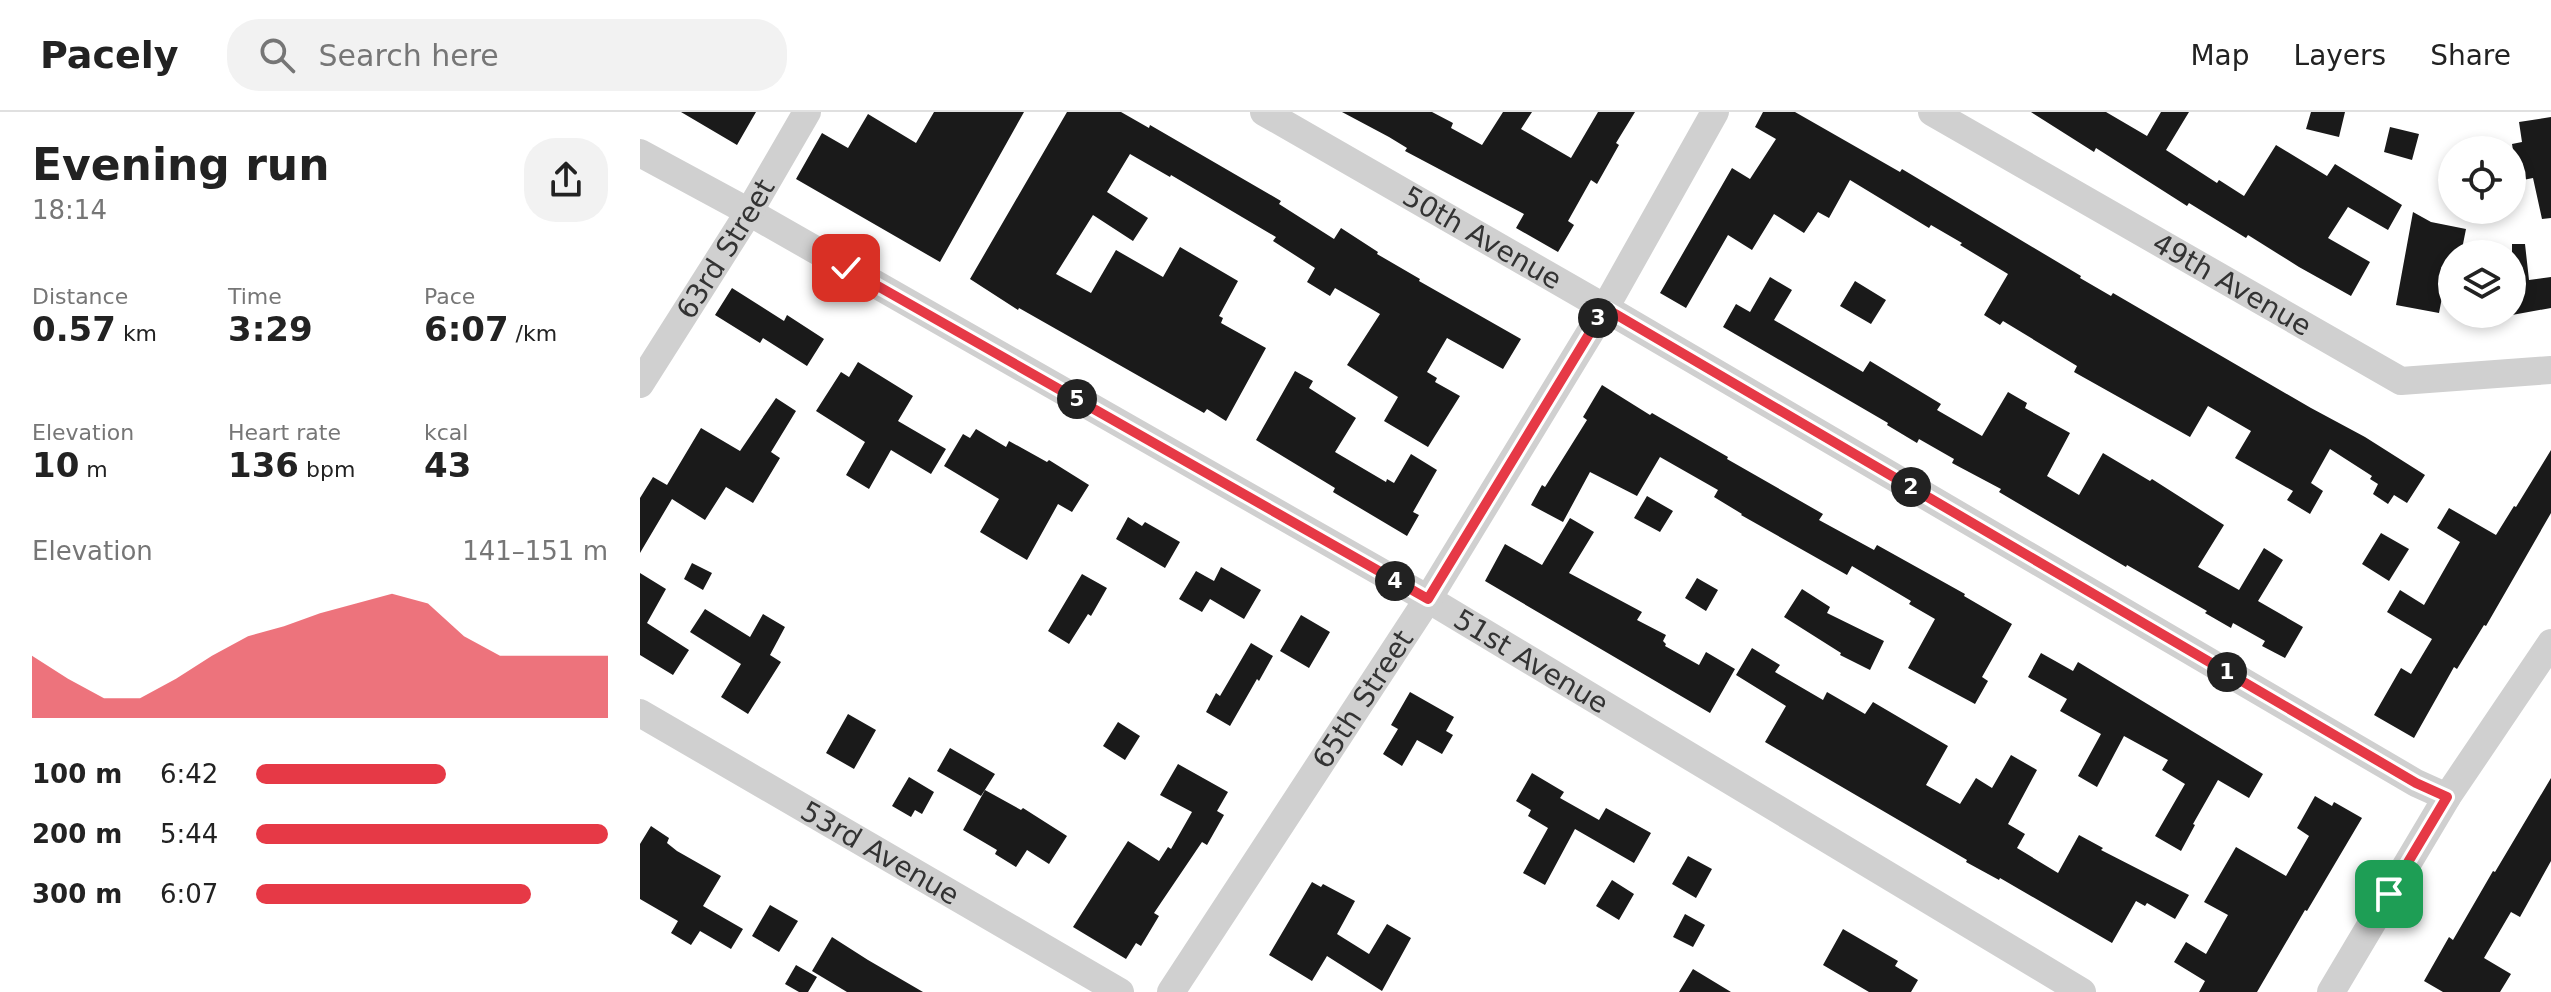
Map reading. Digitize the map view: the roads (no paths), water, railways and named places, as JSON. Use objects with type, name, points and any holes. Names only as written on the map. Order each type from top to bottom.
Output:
[{"type":"street","name":"63rd Street","points":[[640,384],[749,212],[807,112]]},
{"type":"street","name":"50th Avenue","points":[[1264,112],[2403,775],[2447,797]]},
{"type":"street","name":"65th Street","points":[[1171,992],[1428,599],[1605,308],[1715,112]]},
{"type":"street","name":"49th Avenue","points":[[1932,112],[2401,381],[2551,370]]},
{"type":"street","name":"51st Avenue","points":[[640,153],[1428,599],[2082,992]]},
{"type":"street","points":[[2331,992],[2447,797],[2551,643]]},
{"type":"street","name":"53rd Avenue","points":[[640,713],[1120,992]]},
{"type":"street","points":[[2025,960],[2037,992]]}]
